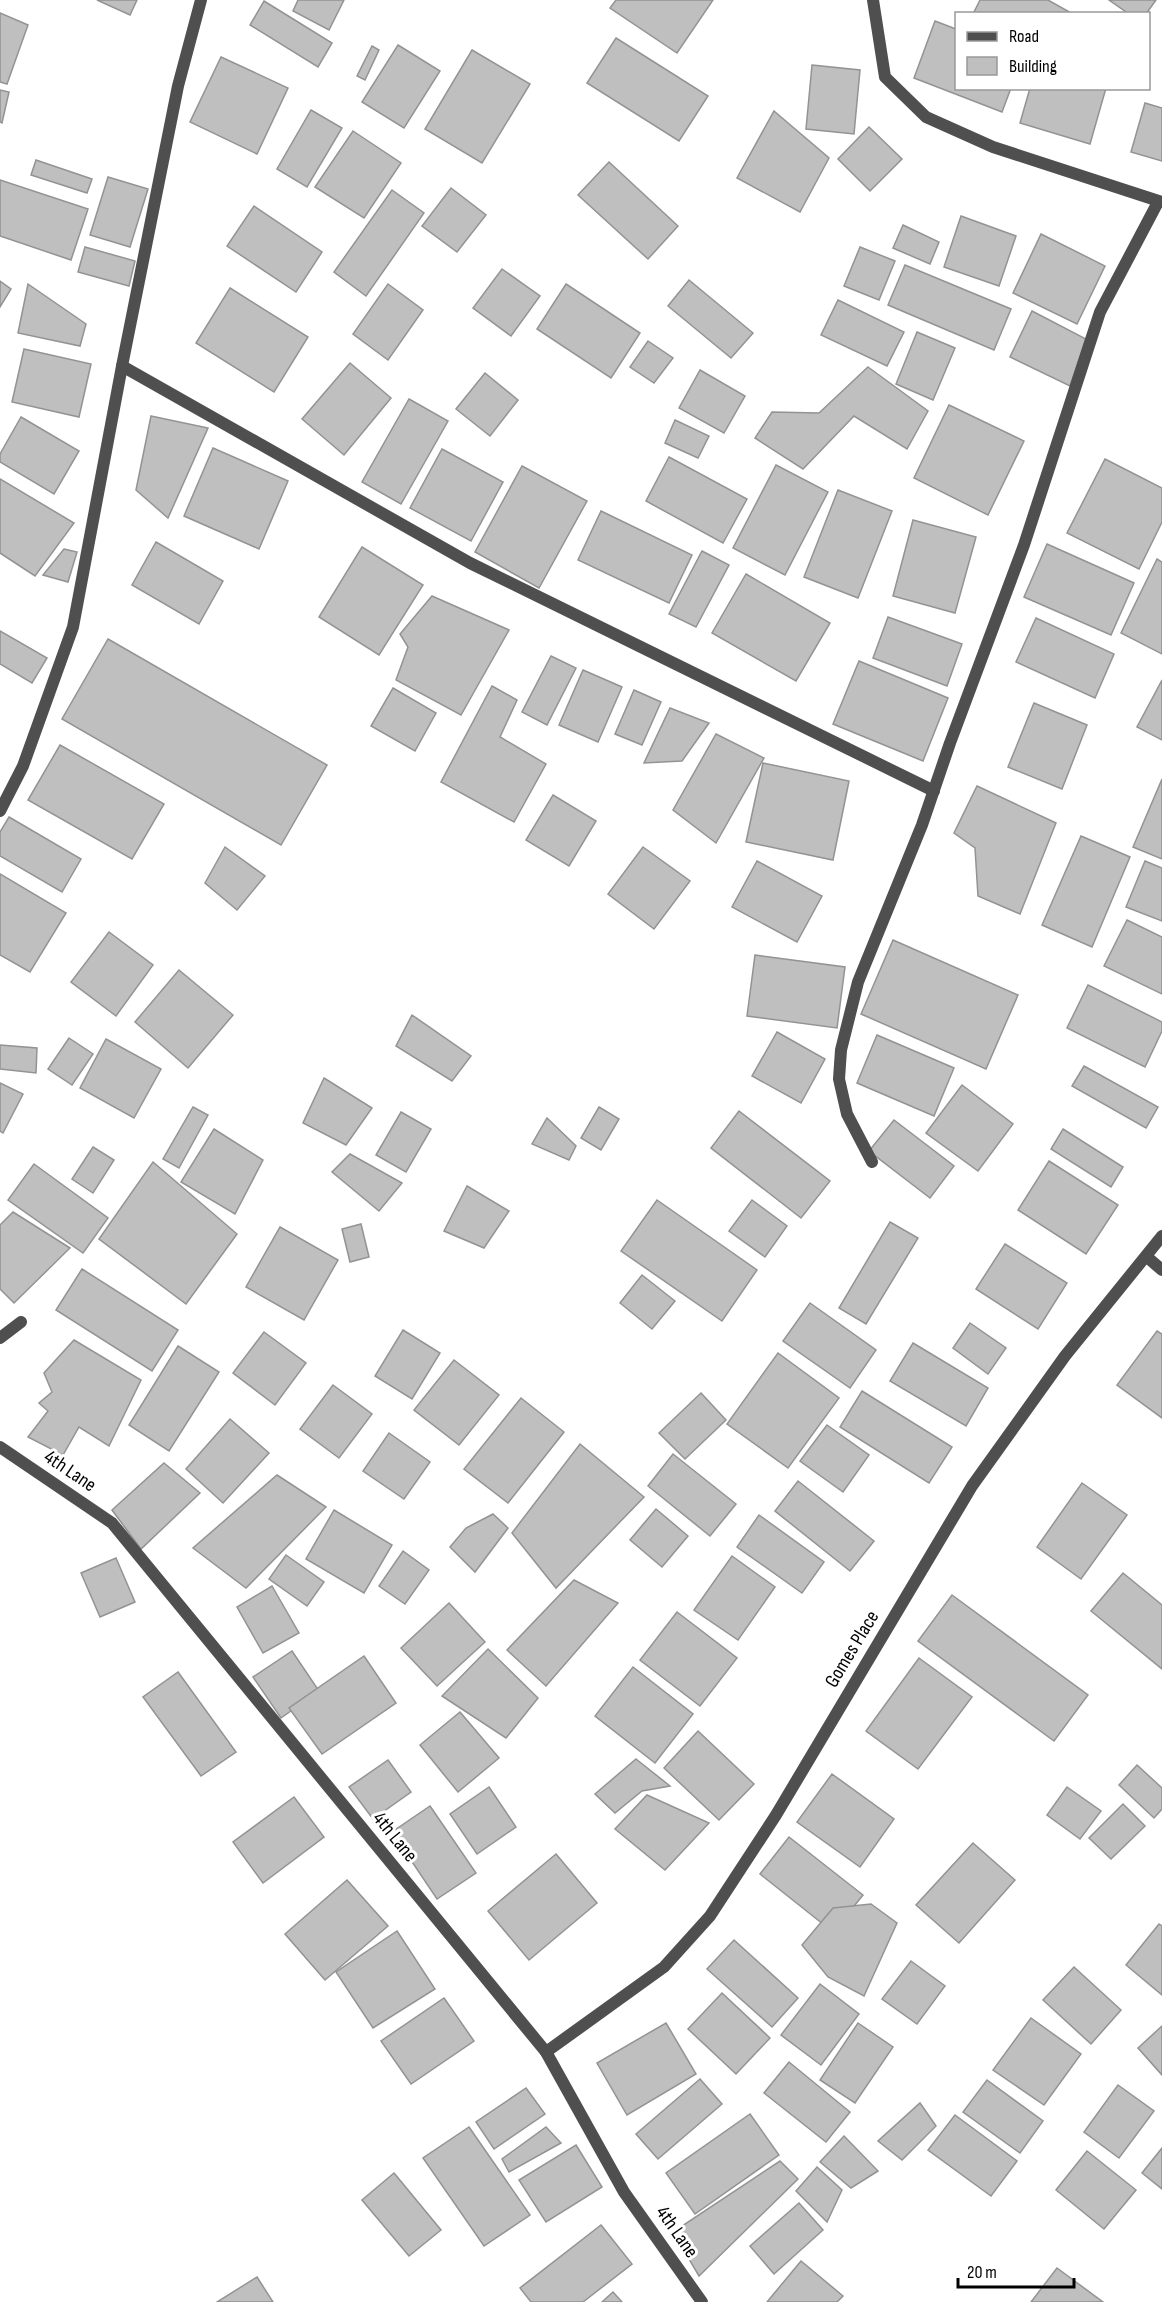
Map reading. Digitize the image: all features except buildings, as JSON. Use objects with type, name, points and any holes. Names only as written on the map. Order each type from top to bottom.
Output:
[{"type":"street","points":[[0,811],[23,766],[73,627],[178,86],[201,0]]},
{"type":"street","points":[[872,1162],[847,1114],[839,1079],[840,1050],[858,982],[922,825],[1024,545],[1100,312],[1160,202],[993,147],[926,117],[885,77],[873,0]]},
{"type":"street","points":[[122,366],[470,563],[934,791]]},
{"type":"street","name":"Gomes Place","points":[[546,2052],[664,1967],[710,1916],[776,1815],[972,1486],[1065,1356],[1162,1236]]},
{"type":"street","points":[[1147,1257],[1162,1270]]},
{"type":"street","points":[[0,1338],[21,1322]]},
{"type":"street","name":"4th Lane","points":[[0,1448],[112,1523],[546,2052],[624,2192],[702,2302]]}]
